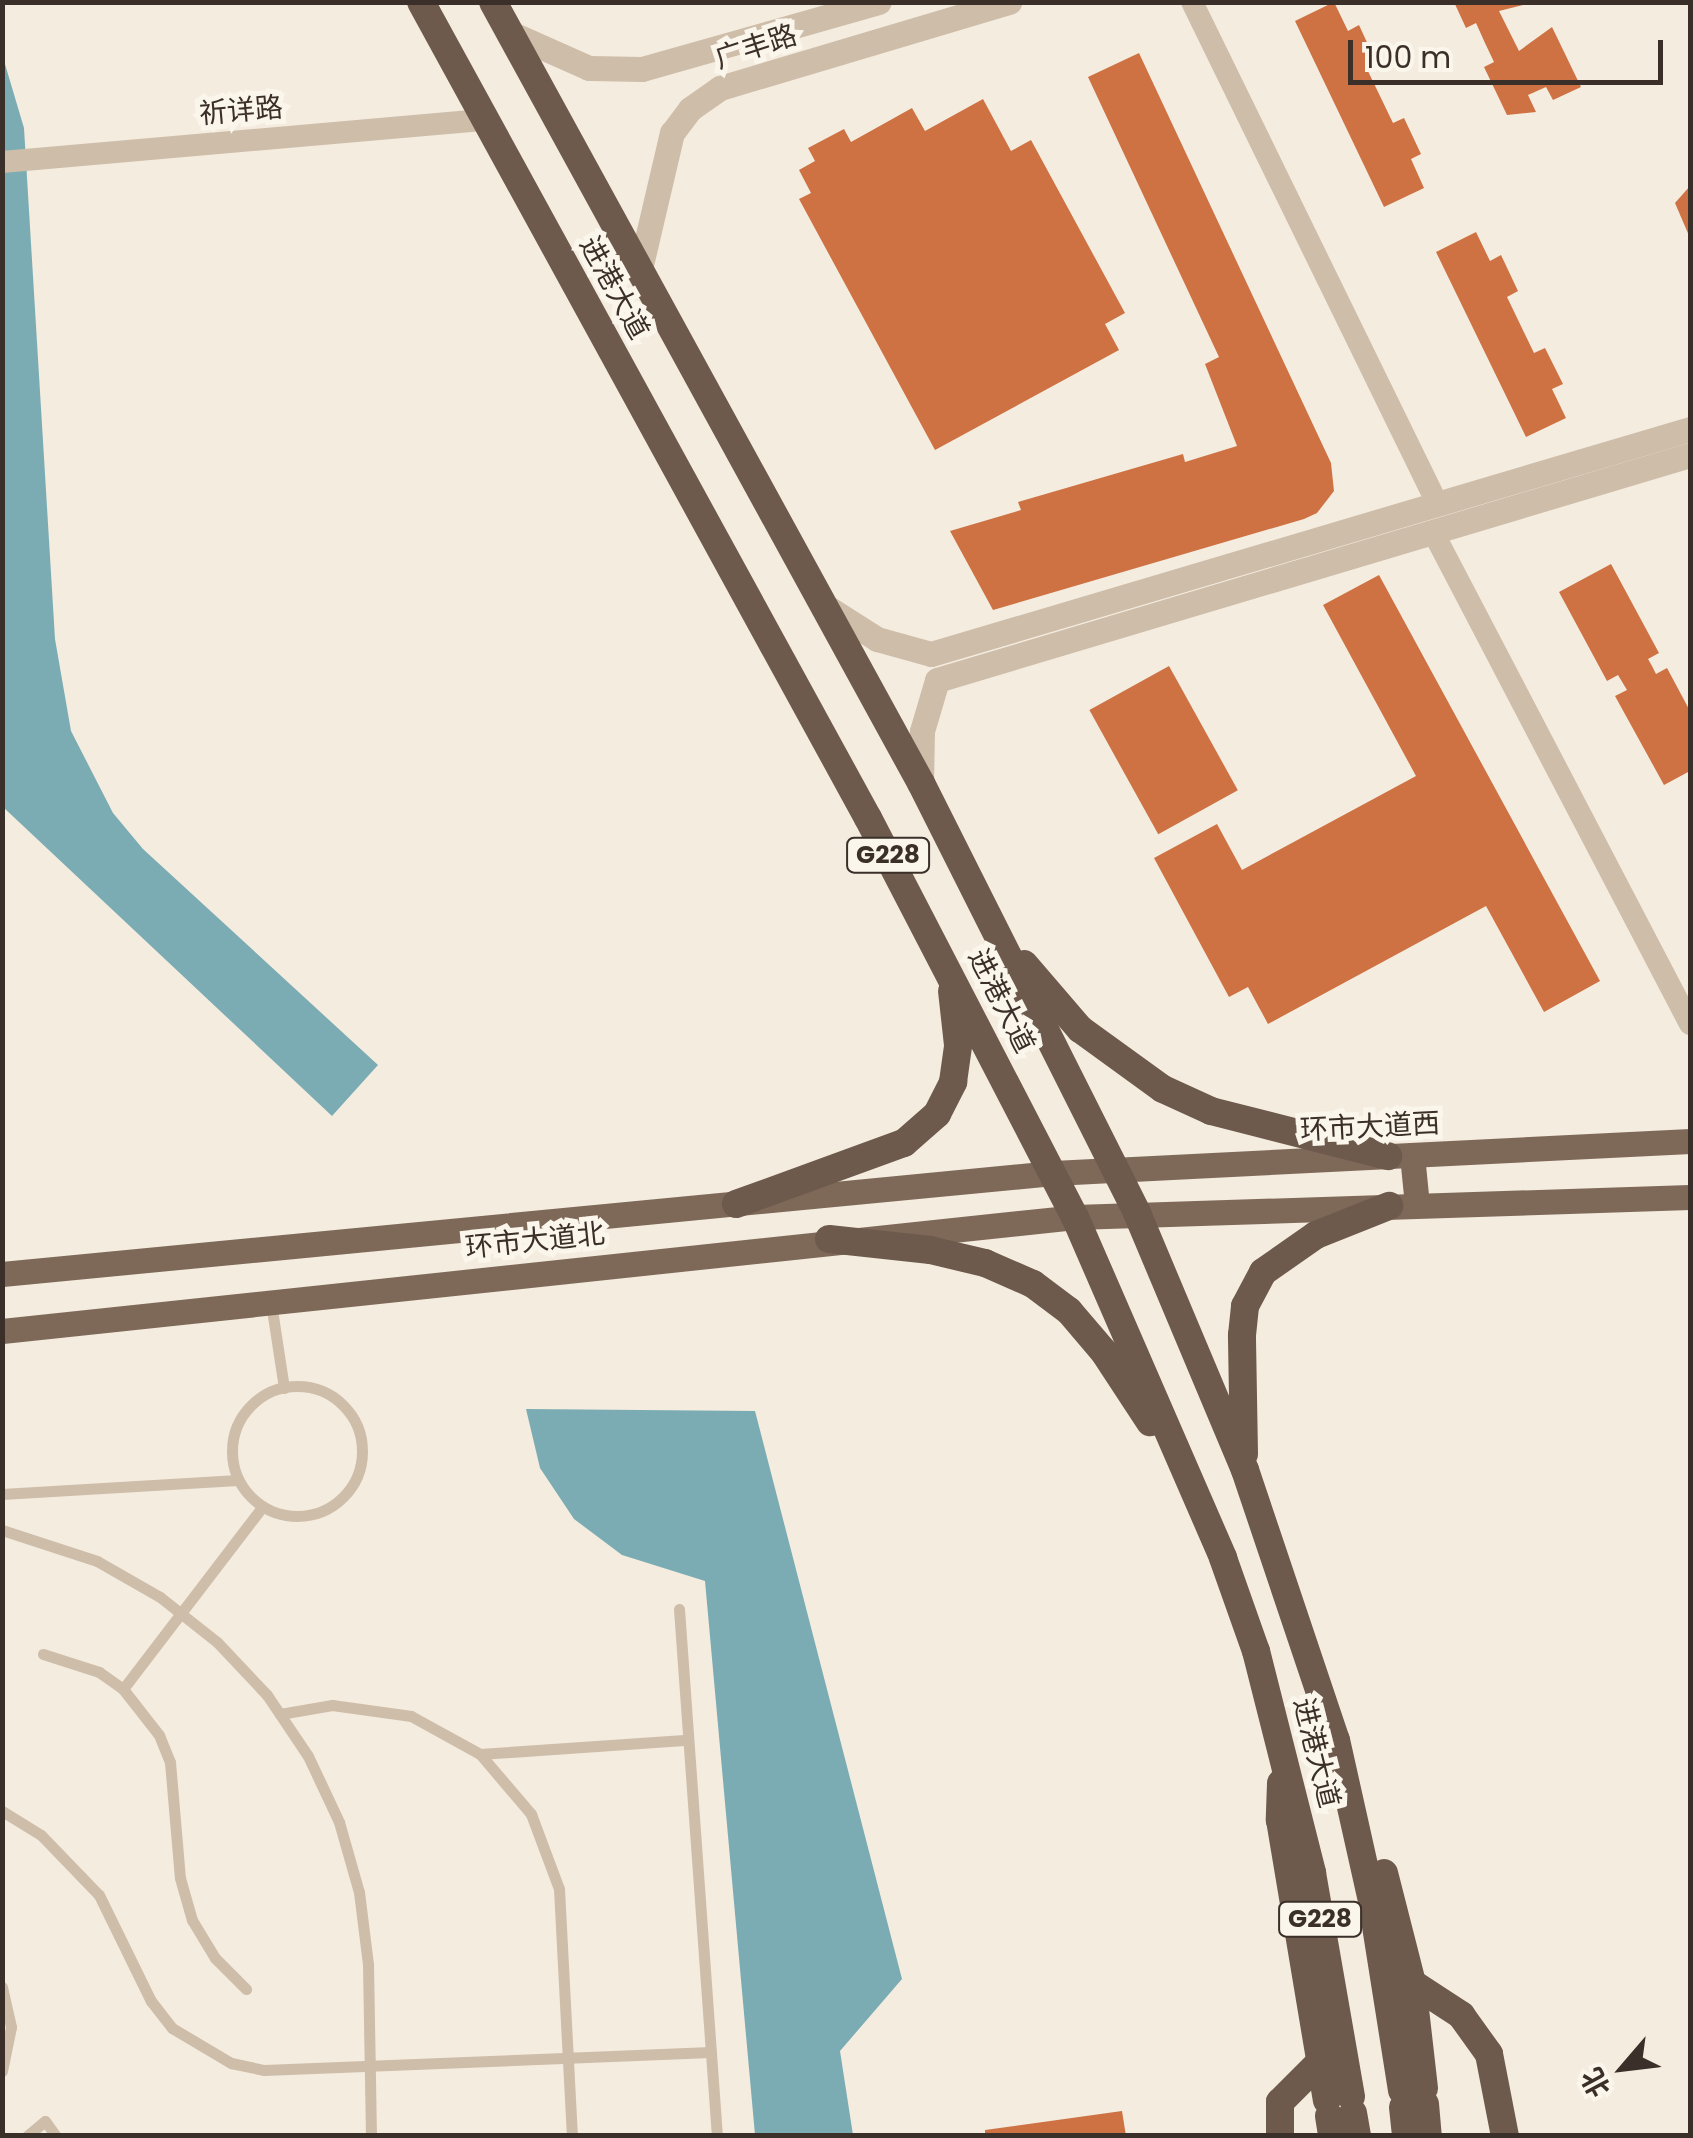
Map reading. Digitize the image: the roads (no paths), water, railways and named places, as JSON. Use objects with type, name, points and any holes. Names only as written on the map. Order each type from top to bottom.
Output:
[{"type":"highway","name":"进港大道","points":[[420,2],[949,970],[1075,1217],[1194,1488],[1228,1570],[1282,1742],[1342,2116]]},
{"type":"highway","name":"进港大道","points":[[493,2],[921,783],[1137,1213],[1245,1470],[1336,1740],[1412,2105]]},
{"type":"highway","points":[[998,935],[1080,1028],[1163,1089],[1211,1111],[1400,1155]]},
{"type":"highway","points":[[736,1204],[888,1150],[937,1114],[953,1082],[958,1045],[949,970]]},
{"type":"highway","points":[[1245,1470],[1245,1306],[1264,1272],[1288,1251],[1389,1206]]},
{"type":"highway","points":[[829,1238],[967,1258],[1033,1284],[1069,1311],[1104,1352],[1194,1488]]},
{"type":"highway","points":[[1228,1570],[1260,1562],[1282,1581]]},
{"type":"highway","points":[[1336,1740],[1377,1844],[1412,1983],[1412,2105],[1428,2136]]},
{"type":"highway","points":[[1282,1742],[1280,1820],[1321,2061],[1342,2116]]},
{"type":"highway","points":[[1412,1983],[1462,2015],[1489,2054],[1504,2136]]},
{"type":"highway","points":[[1280,2136],[1280,2102],[1321,2061]]},
{"type":"main road","name":"环市大道西","points":[[1053,1174],[1690,1141]]},
{"type":"main road","points":[[1400,1155],[1418,1205]]},
{"type":"main road","name":"环市大道北","points":[[2,1274],[1053,1174]]},
{"type":"main road","points":[[1075,1217],[1690,1197]]},
{"type":"main road","name":"环市大道北","points":[[2,1331],[829,1238],[1075,1217]]},
{"type":"street","name":"广丰路","points":[[510,32],[589,68],[642,68],[878,2]]},
{"type":"street","name":"广丰路","points":[[640,270],[672,134],[720,88],[1008,2]]},
{"type":"street","points":[[1192,2],[1436,501]]},
{"type":"street","name":"祈详路","points":[[2,162],[485,120]]},
{"type":"street","points":[[825,606],[877,638],[931,654],[1436,501],[1690,429]]},
{"type":"street","points":[[921,783],[922,731],[938,680],[1690,455]]},
{"type":"street","points":[[1433,532],[1690,1024]]},
{"type":"lane","points":[[270,1301],[284,1388]]},
{"type":"lane","points":[[284,1388],[318,1389],[338,1400],[357,1426],[362,1459],[356,1480],[326,1511],[282,1516],[262,1507],[238,1480],[233,1437],[242,1416],[256,1400],[284,1388]]},
{"type":"lane","points":[[2,1494],[238,1480]]},
{"type":"lane","points":[[123,1689],[262,1507]]},
{"type":"lane","points":[[2,1530],[97,1561],[181,1613],[218,1642],[280,1714],[339,1822],[359,1892],[371,2136]]},
{"type":"lane","points":[[679,1610],[717,2136]]},
{"type":"lane","points":[[43,1654],[72,1660],[123,1689],[159,1734],[170,1762],[180,1878],[192,1920],[215,1958],[246,1989]]},
{"type":"lane","points":[[280,1714],[332,1705],[372,1707],[410,1716],[480,1754],[508,1782],[548,1850],[559,1889],[564,2058],[572,2136]]},
{"type":"lane","points":[[480,1754],[688,1740]]},
{"type":"lane","points":[[2,1811],[41,1835],[81,1873],[120,1930],[150,2001],[200,2049],[264,2070],[711,2052]]},
{"type":"lane","points":[[2,1987],[10,2027],[2,2071]]},
{"type":"lane","points":[[27,2136],[45,2121],[56,2136]]},
{"type":"water","points":[[2,54],[24,128],[55,639],[71,731],[113,813],[143,849],[378,1065],[332,1116],[3,807]]},
{"type":"water","points":[[526,1409],[755,1411],[902,1979],[840,2051],[853,2135],[755,2135],[705,1581],[622,1555],[574,1519],[540,1468]]}]
